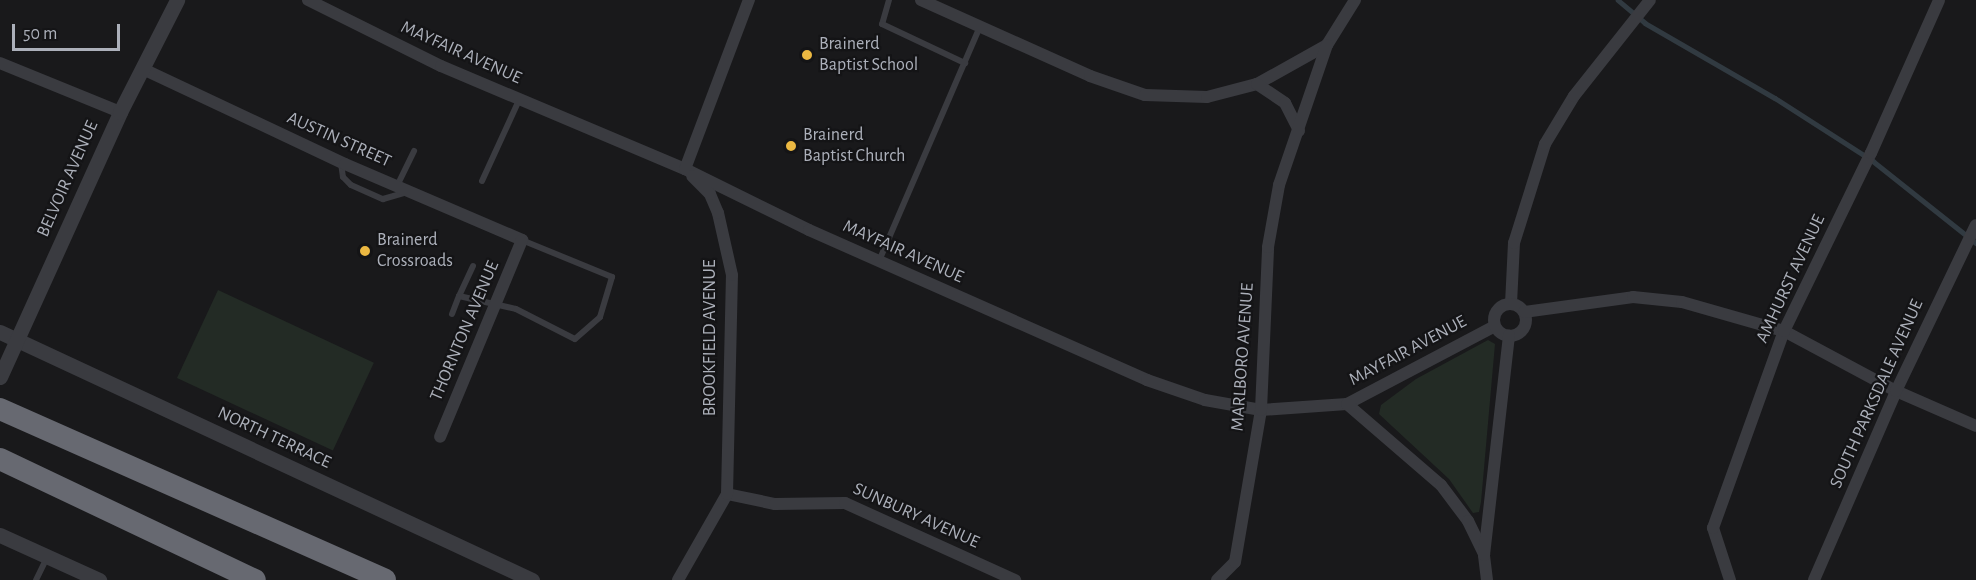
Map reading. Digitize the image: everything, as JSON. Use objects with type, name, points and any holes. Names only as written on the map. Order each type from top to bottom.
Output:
[{"type":"highway","points":[[0,409],[385,580]]},
{"type":"highway","points":[[0,459],[255,580]]},
{"type":"highway","points":[[230,569],[250,580]]},
{"type":"street","name":"BELVOIR AVENUE","points":[[3,371],[120,112],[177,0]]},
{"type":"street","name":"MAYFAIR AVENUE","points":[[308,0],[441,66],[685,169],[879,261],[1147,380],[1204,400],[1261,410],[1347,404],[1495,326]]},
{"type":"street","points":[[685,169],[748,0]]},
{"type":"street","name":"MARLBORO AVENUE","points":[[921,0],[1090,76],[1145,95],[1207,97],[1257,84],[1327,45]]},
{"type":"street","name":"MARLBORO AVENUE","points":[[1217,580],[1235,562],[1261,410],[1269,247],[1279,184],[1327,45],[1355,0]]},
{"type":"street","points":[[1511,303],[1514,243],[1545,144],[1574,96],[1636,14],[1650,0]]},
{"type":"street","name":"AMHURST AVENUE","points":[[1730,580],[1713,528],[1784,331],[1865,167],[1939,0]]},
{"type":"street","points":[[0,63],[120,112]]},
{"type":"street","name":"AUSTIN STREET","points":[[143,69],[341,162],[522,240]]},
{"type":"street","points":[[1257,84],[1286,103],[1299,131]]},
{"type":"street","name":"BROOKFIELD AVENUE","points":[[678,580],[727,494],[732,275],[727,244],[710,194],[685,169]]},
{"type":"street","name":"SOUTH PARKSDALE AVENUE","points":[[1815,580],[1896,391],[1976,225]]},
{"type":"street","name":"THORNTON AVENUE","points":[[440,437],[522,240]]},
{"type":"street","points":[[1511,303],[1524,312],[1634,297],[1682,302],[1784,331],[1896,391],[1976,426]]},
{"type":"street","points":[[1509,335],[1495,326],[1497,310],[1511,303]]},
{"type":"street","points":[[1509,335],[1523,329],[1524,312]]},
{"type":"street","name":"NORTH TERRACE","points":[[0,332],[532,580]]},
{"type":"street","points":[[1487,580],[1484,555],[1509,335]]},
{"type":"street","points":[[1347,404],[1441,485],[1468,521],[1484,555]]},
{"type":"street","name":"SUNBURY AVENUE","points":[[727,494],[775,504],[844,503],[1015,580]]},
{"type":"street","points":[[0,535],[99,580]]},
{"type":"lane","points":[[889,0],[882,24],[965,63]]},
{"type":"lane","points":[[879,261],[980,27]]},
{"type":"lane","points":[[482,181],[519,99]]},
{"type":"lane","points":[[403,189],[414,151]]},
{"type":"lane","points":[[459,296],[496,302],[575,339],[600,317],[606,305],[612,277],[522,240]]},
{"type":"lane","points":[[452,314],[473,266]]},
{"type":"lane","points":[[36,580],[47,556]]},
{"type":"shaded area","points":[[218,290],[374,363],[333,451],[177,378]]},
{"type":"shaded area","points":[[1488,340],[1495,344],[1481,502],[1479,512],[1473,513],[1449,479],[1379,414],[1381,405],[1416,379]]},
{"type":"waterway","points":[[1618,0],[1645,23],[1775,98],[1873,161],[1976,243]]},
{"type":"place","name":"Brainerd Baptist School","points":[[807,55]]},
{"type":"place","name":"Brainerd Baptist Church","points":[[791,146]]},
{"type":"place","name":"Brainerd Crossroads","points":[[365,251]]}]
